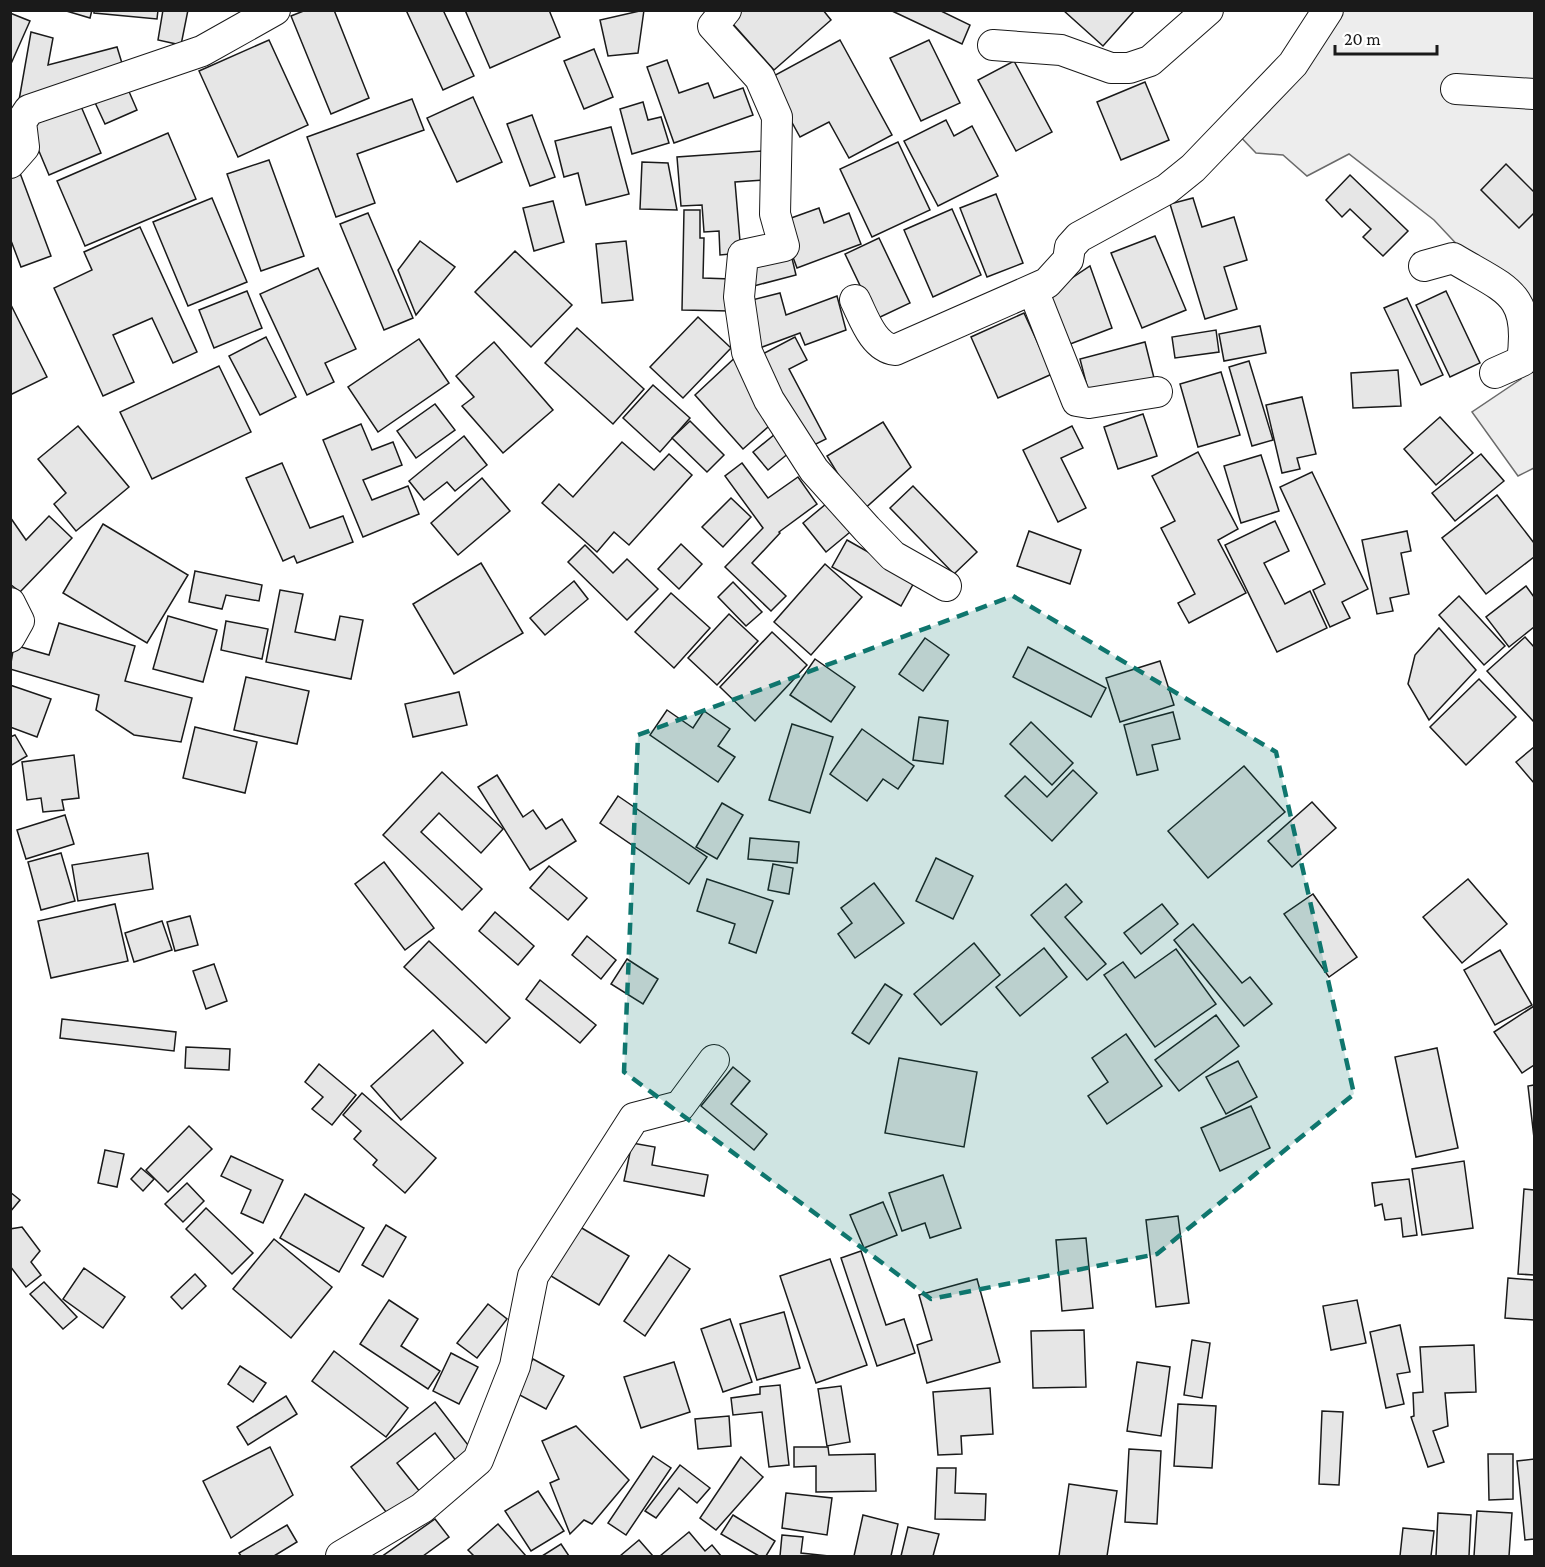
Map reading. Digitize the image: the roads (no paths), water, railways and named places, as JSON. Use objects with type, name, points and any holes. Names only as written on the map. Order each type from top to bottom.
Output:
[{"type":"street","points":[[10,163],[24,147],[21,122],[29,110],[202,51],[275,10]]},
{"type":"street","points":[[726,10],[713,26],[760,78],[777,117],[775,214],[784,246],[743,255],[739,297],[747,352],[769,400],[814,470],[893,556],[946,586]]},
{"type":"street","points":[[993,45],[1061,50],[1111,68],[1129,68],[1150,61],[1208,10]]},
{"type":"street","points":[[855,300],[875,339],[886,349],[895,351],[1047,283],[1068,260],[1070,247],[1079,237],[1167,189],[1193,168],[1293,64],[1328,10]]},
{"type":"street","points":[[1456,89],[1534,94]]},
{"type":"street","points":[[1424,266],[1453,258],[1527,301],[1527,331],[1522,361],[1495,374]]},
{"type":"street","points":[[1033,290],[1077,401],[1089,403],[1158,392]]},
{"type":"street","points":[[10,603],[19,621],[10,637]]},
{"type":"street","points":[[341,1557],[422,1508],[477,1460],[515,1366],[533,1276],[634,1118],[680,1106],[714,1060]]}]
